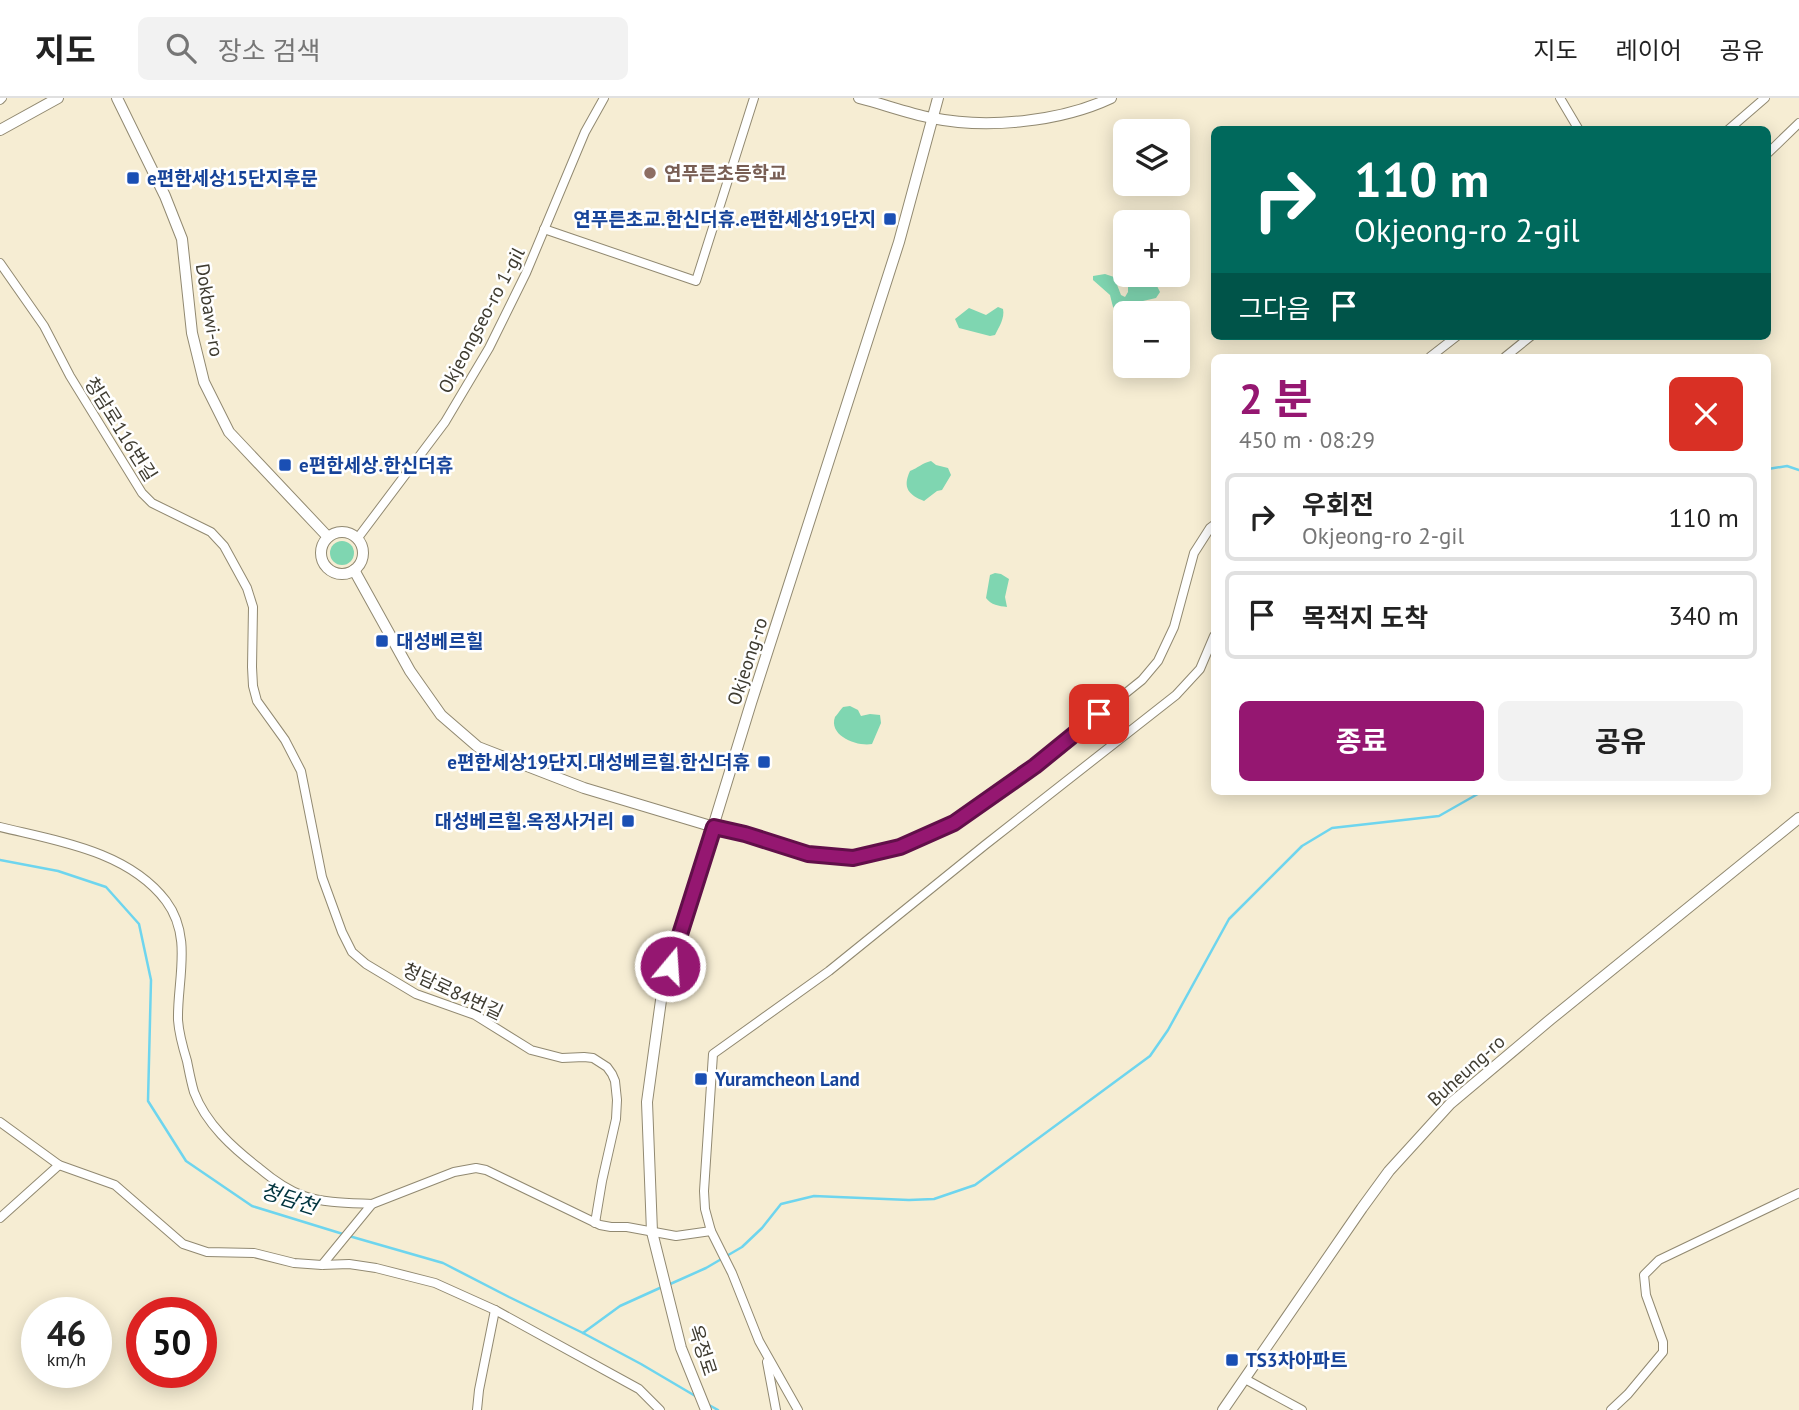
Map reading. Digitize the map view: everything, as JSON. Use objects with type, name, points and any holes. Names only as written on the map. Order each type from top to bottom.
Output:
[{"type":"main road","points":[[0,130],[58,98]]},
{"type":"main road","name":"Dokbawi-ro","points":[[117,98],[165,196],[182,239],[192,333],[205,382],[229,432],[328,537]]},
{"type":"main road","name":"Okjeong-ro","points":[[655,1244],[652,1232],[648,1102],[662,993],[751,703],[899,242],[938,98]]},
{"type":"main road","points":[[865,99],[933,118],[993,123],[1065,113],[1111,98]]},
{"type":"main road","points":[[346,533],[357,539],[363,551],[359,565],[348,573],[341,574],[328,569],[321,550],[328,537],[346,533]]},
{"type":"main road","points":[[354,570],[410,671],[433,704],[441,715],[478,747],[584,788],[714,827]]},
{"type":"main road","name":"Buheung-ro","points":[[1223,1410],[1389,1171],[1450,1104],[1551,1019],[1798,822]]},
{"type":"main road","name":"옥정로","points":[[655,1244],[681,1348],[706,1410]]},
{"type":"street","name":"Okjeongseo-ro 1-gil","points":[[357,539],[444,422],[489,348],[526,273],[584,132],[604,98]]},
{"type":"street","points":[[544,229],[696,281],[754,98]]},
{"type":"street","points":[[1560,98],[1577,126]]},
{"type":"street","points":[[1733,126],[1765,98]]},
{"type":"street","points":[[1771,150],[1799,123]]},
{"type":"street","name":"청담로116번길","points":[[0,262],[44,326],[70,376],[142,493],[152,503],[203,528],[219,539],[247,588],[253,607],[252,667],[257,701],[285,740],[301,771],[322,877],[344,938]]},
{"type":"street","points":[[1434,354],[1452,340]]},
{"type":"street","points":[[1509,354],[1526,340]]},
{"type":"street","points":[[714,827],[808,854],[853,858],[900,847],[954,823],[1035,766],[1142,680],[1157,661],[1174,626],[1194,553],[1211,527]]},
{"type":"street","points":[[798,1410],[765,1352],[713,1235],[705,1209],[713,1054],[829,971],[1177,695],[1200,669],[1211,643]]},
{"type":"street","points":[[0,827],[76,846],[104,856],[153,887],[168,903],[178,926],[183,960],[178,1013],[181,1037],[194,1092],[213,1124],[244,1157],[289,1189],[311,1198],[369,1207]]},
{"type":"street","name":"청담로84번길","points":[[344,938],[352,952],[366,964],[416,994],[475,1015],[539,1053],[562,1058],[593,1058],[607,1067],[615,1082],[616,1119],[595,1223]]},
{"type":"street","points":[[0,1122],[58,1165],[115,1185],[183,1244],[207,1252],[254,1253],[294,1263],[349,1264],[398,1272],[435,1283],[495,1310],[639,1389],[660,1410]]},
{"type":"street","points":[[0,1218],[58,1165]]},
{"type":"street","points":[[322,1265],[369,1207],[454,1172],[476,1168],[486,1170],[595,1223],[676,1236],[713,1235]]},
{"type":"street","points":[[1611,1410],[1663,1352],[1663,1342],[1646,1295],[1644,1275],[1659,1260],[1799,1193]]},
{"type":"street","points":[[477,1410],[495,1310]]},
{"type":"street","points":[[765,1352],[776,1410]]},
{"type":"street","points":[[1245,1379],[1302,1410]]},
{"type":"green space","points":[[1105,274],[1113,277],[1113,287],[1118,287],[1121,295],[1125,297],[1128,287],[1158,287],[1160,292],[1156,298],[1143,301],[1113,301],[1113,307],[1110,295],[1093,280],[1093,276]]},
{"type":"green space","points":[[998,307],[1003,309],[1003,316],[995,335],[959,328],[955,319],[969,308],[986,315]]},
{"type":"green space","points":[[931,461],[948,468],[951,475],[942,490],[924,501],[908,490],[907,482],[910,471]]},
{"type":"green space","points":[[342,541],[351,544],[354,553],[351,562],[342,565],[333,562],[330,553],[333,544]]},
{"type":"green space","points":[[995,573],[1009,579],[1005,597],[1007,607],[993,604],[986,598],[990,575]]},
{"type":"green space","points":[[850,706],[858,710],[861,716],[880,715],[881,723],[872,744],[852,742],[836,730],[835,717],[843,707]]},
{"type":"waterway","points":[[1771,469],[1787,466],[1799,470]]},
{"type":"waterway","points":[[668,1285],[706,1268],[742,1247],[781,1204],[814,1196],[934,1199],[975,1185],[1150,1056],[1168,1030],[1229,919],[1302,846],[1332,828],[1439,816],[1476,795]]},
{"type":"waterway","name":"청담천","points":[[0,860],[58,871],[106,887],[139,924],[151,980],[148,1101],[186,1161],[252,1206],[343,1234]]},
{"type":"waterway","name":"청담천","points":[[349,1236],[443,1263],[583,1333],[697,1397]]},
{"type":"waterway","points":[[583,1333],[620,1306],[662,1287]]},
{"type":"waterway","name":"청담천","points":[[709,1405],[718,1410]]},
{"type":"place","name":"연푸른초등학교","points":[[650,173]]},
{"type":"place","name":"e편한세상15단지후문","points":[[133,178]]},
{"type":"place","name":"연푸른초교.한신더휴.e편한세상19단지","points":[[890,219]]},
{"type":"place","name":"e편한세상.한신더휴","points":[[285,465]]},
{"type":"place","name":"대성베르힐","points":[[382,641]]},
{"type":"place","name":"e편한세상19단지.대성베르힐.한신더휴","points":[[764,762]]},
{"type":"place","name":"대성베르힐.옥정사거리","points":[[628,821]]},
{"type":"place","name":"Yuramcheon Land","points":[[701,1079]]},
{"type":"place","name":"TS3차아파트","points":[[1232,1360]]},
{"type":"route","points":[[670,966],[714,827],[808,854],[853,858],[900,847],[954,823],[1035,766],[1099,714]]}]
